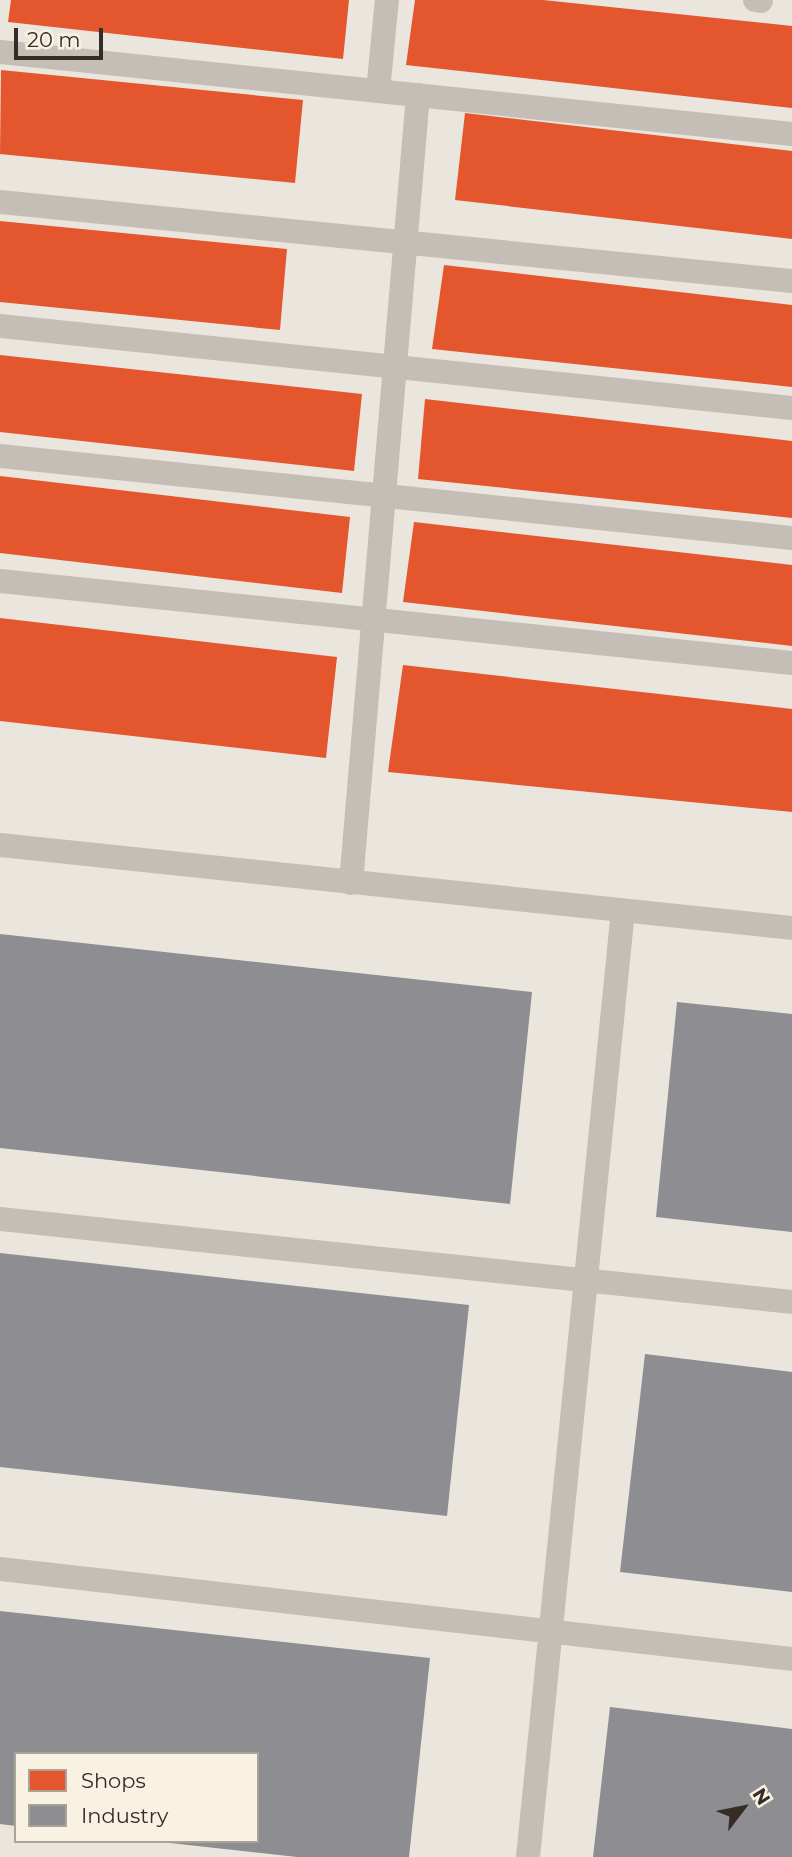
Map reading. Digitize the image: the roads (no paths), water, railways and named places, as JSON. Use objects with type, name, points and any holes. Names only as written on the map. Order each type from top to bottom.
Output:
[{"type":"street","points":[[378,91],[387,0]]},
{"type":"street","points":[[755,0],[761,1]]},
{"type":"street","points":[[0,52],[792,134]]},
{"type":"street","points":[[351,883],[418,95]]},
{"type":"street","points":[[0,202],[792,281]]},
{"type":"street","points":[[0,326],[792,408]]},
{"type":"street","points":[[0,456],[792,538]]},
{"type":"street","points":[[0,581],[792,663]]},
{"type":"street","points":[[0,845],[792,928]]},
{"type":"street","points":[[528,1857],[623,911]]},
{"type":"street","points":[[0,1219],[792,1302]]},
{"type":"street","points":[[0,1569],[550,1634],[792,1659]]}]
